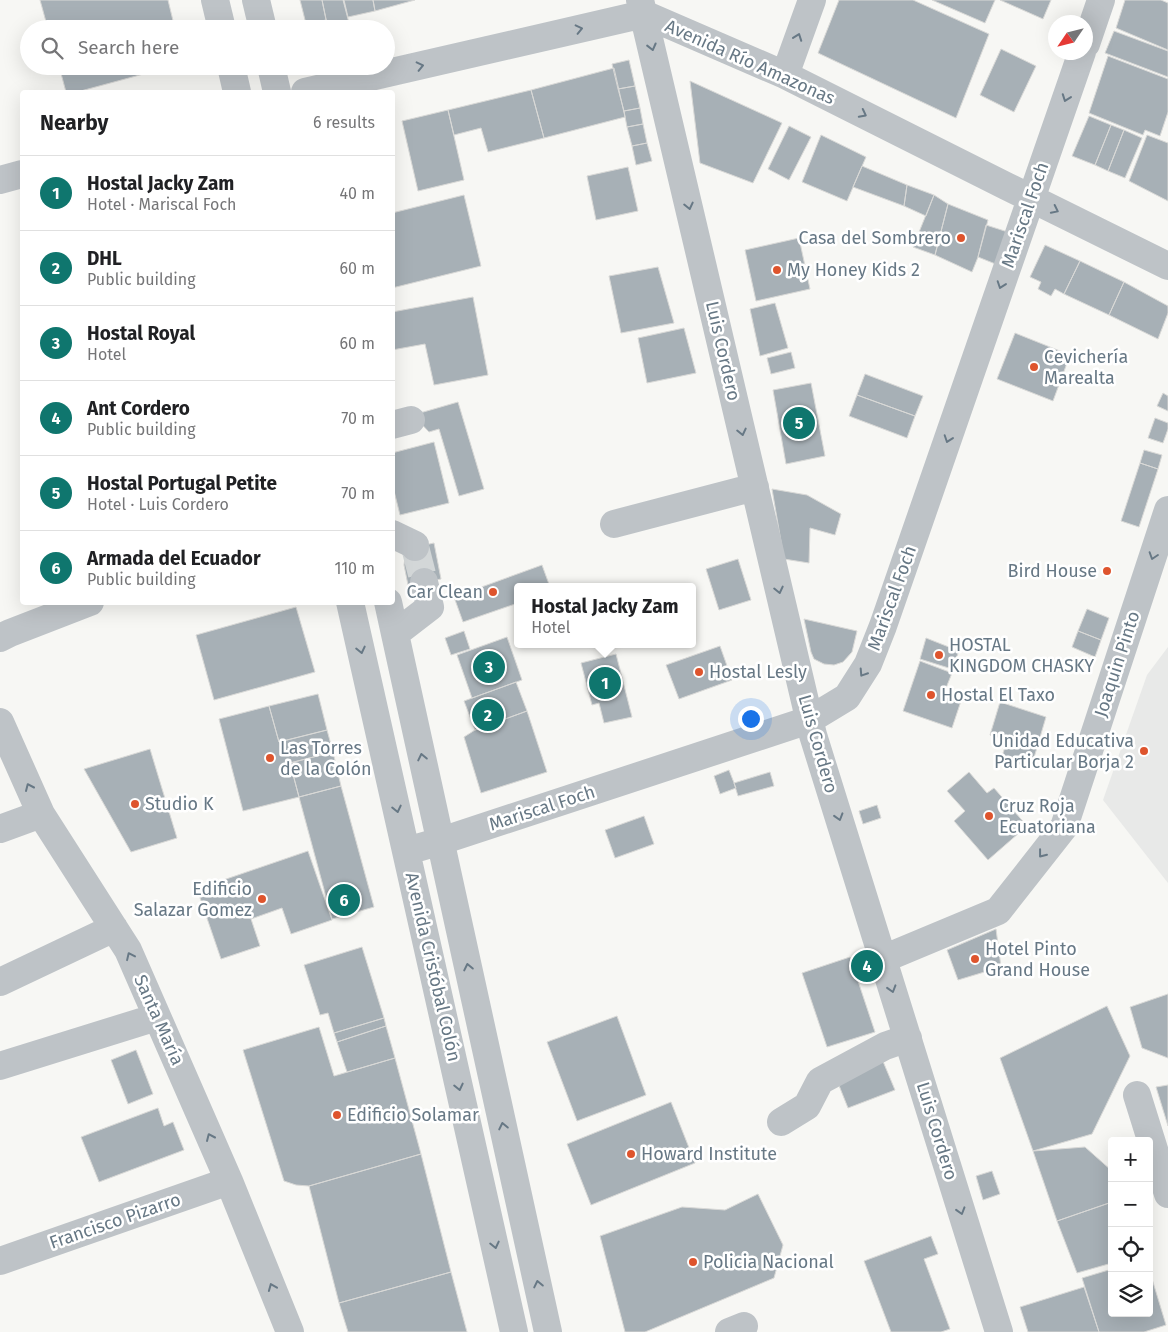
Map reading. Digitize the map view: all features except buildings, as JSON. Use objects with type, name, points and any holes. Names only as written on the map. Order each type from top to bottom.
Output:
[{"type":"street","points":[[215,0],[220,20]]},
{"type":"street","points":[[256,0],[261,20]]},
{"type":"street","points":[[785,74],[812,0]]},
{"type":"street","points":[[1093,23],[1101,0]]},
{"type":"street","name":"Avenida Río Amazonas","points":[[395,69],[642,7],[785,74],[1168,266]]},
{"type":"street","name":"Luis Cordero","points":[[642,7],[809,720],[999,1332]]},
{"type":"street","name":"Mariscal Foch","points":[[407,851],[441,842],[809,720],[846,697],[868,664],[883,626],[1079,60]]},
{"type":"street","points":[[233,75],[237,90]]},
{"type":"street","points":[[273,75],[277,90]]},
{"type":"street","name":"Avenida Río Amazonas","points":[[313,90],[372,75]]},
{"type":"street","points":[[0,180],[20,175]]},
{"type":"street","points":[[614,524],[754,487]]},
{"type":"street","name":"Joaquin Pinto","points":[[883,959],[998,911],[1064,827],[1168,510]]},
{"type":"street","points":[[395,634],[430,607],[424,582]]},
{"type":"street","points":[[0,638],[82,605]]},
{"type":"street","name":"Avenida Cristóbal Colón","points":[[351,605],[514,1332]]},
{"type":"street","name":"Avenida Cristóbal Colón","points":[[389,605],[548,1332]]},
{"type":"street","name":"Santa María","points":[[0,722],[41,814],[128,950],[229,1181],[290,1332]]},
{"type":"street","points":[[0,829],[41,814]]},
{"type":"street","points":[[0,982],[114,928]]},
{"type":"street","points":[[0,1066],[157,1017]]},
{"type":"street","points":[[780,1122],[806,1106],[820,1081],[885,1046],[908,1038]]},
{"type":"street","points":[[1137,1095],[1168,1194]]},
{"type":"street","name":"Francisco Pizarro","points":[[0,1261],[229,1181]]},
{"type":"shaded area","name":"Unidad Educativa Particular Borja 2","points":[[1168,647],[1168,883],[1103,800],[1147,675]]},
{"type":"tunnel","points":[[415,547],[424,582]]},
{"type":"place","name":"Casa del Sombrero","points":[[961,238]]},
{"type":"place","name":"My Honey Kids 2","points":[[777,270]]},
{"type":"place","name":"Cevichería Marealta","points":[[1034,367]]},
{"type":"place","name":"Hostal Portugal Petite","points":[[799,423]]},
{"type":"place","name":"Bird House","points":[[1107,571]]},
{"type":"place","name":"Car Clean","points":[[493,592]]},
{"type":"place","name":"HOSTAL KINGDOM CHASKY","points":[[939,655]]},
{"type":"place","name":"Hostal Royal","points":[[489,667]]},
{"type":"place","name":"Hostal Lesly","points":[[699,672]]},
{"type":"place","name":"Hostal Jacky Zam","points":[[605,683]]},
{"type":"place","name":"Hostal El Taxo","points":[[931,695]]},
{"type":"place","name":"DHL","points":[[488,715]]},
{"type":"place","name":"Unidad Educativa Particular Borja 2","points":[[1144,751]]},
{"type":"place","name":"Las Torres de la Colón","points":[[270,758]]},
{"type":"place","name":"Studio K","points":[[135,804]]},
{"type":"place","name":"Cruz Roja Ecuatoriana","points":[[989,816]]},
{"type":"place","name":"Edificio Salazar Gomez","points":[[262,899]]},
{"type":"place","name":"Armada del Ecuador","points":[[344,900]]},
{"type":"place","name":"Hotel Pinto Grand House","points":[[975,959]]},
{"type":"place","name":"Ant Cordero","points":[[867,966]]},
{"type":"place","name":"Edificio Solamar","points":[[337,1115]]},
{"type":"place","name":"Howard Institute","points":[[631,1154]]},
{"type":"place","name":"Policia Nacional","points":[[693,1262]]}]
